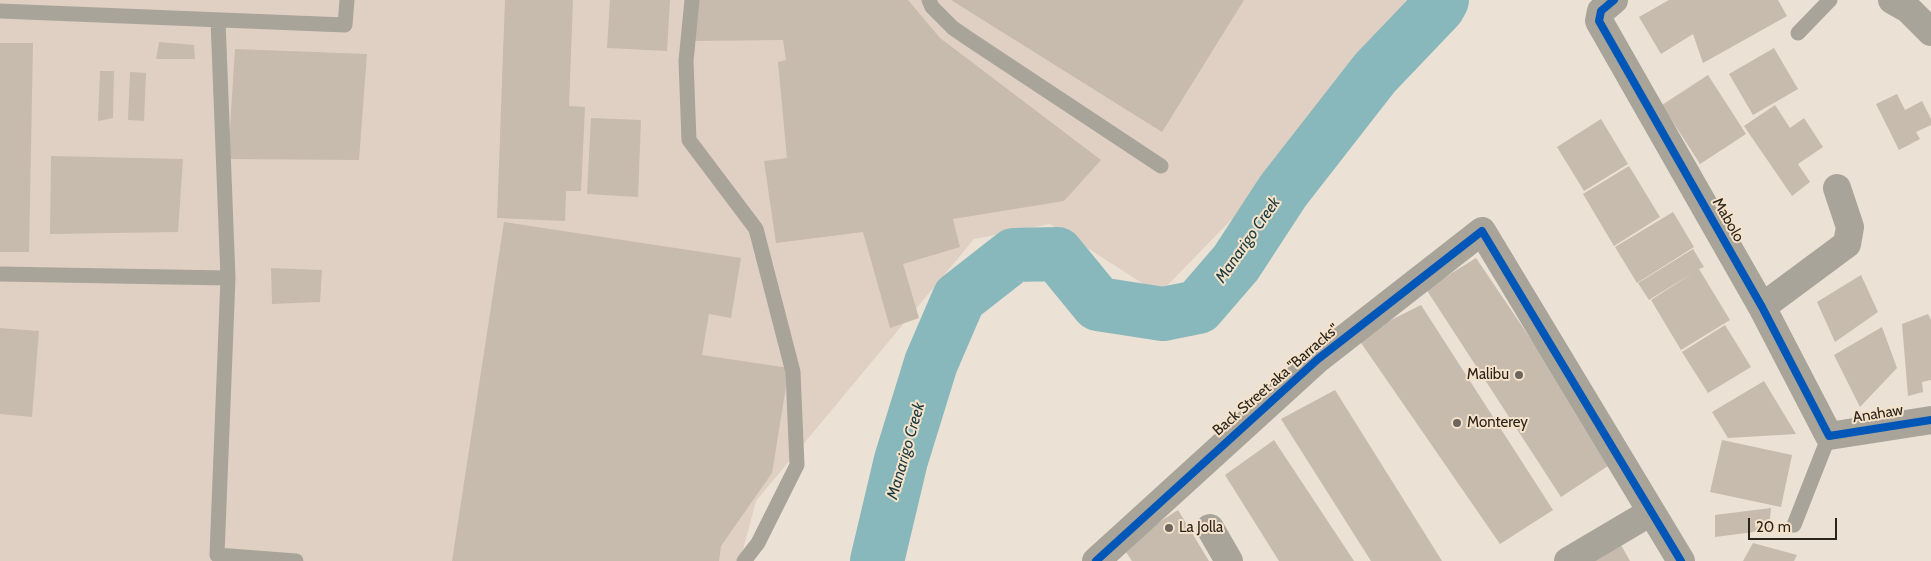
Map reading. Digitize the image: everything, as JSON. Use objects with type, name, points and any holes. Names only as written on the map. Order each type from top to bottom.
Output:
[{"type":"street","points":[[1892,0],[1908,9],[1931,32]]},
{"type":"street","name":"Mabolo","points":[[1606,10],[1829,436]]},
{"type":"street","points":[[1762,307],[1847,244],[1850,227],[1837,188]]},
{"type":"street","name":"Back Street aka \"Barracks\"","points":[[1096,561],[1318,359],[1482,231],[1651,512]]},
{"type":"street","name":"Anahaw","points":[[1829,436],[1931,420]]},
{"type":"street","points":[[1568,561],[1651,512],[1681,561]]},
{"type":"street","points":[[1210,528],[1230,561]]},
{"type":"lane","points":[[0,11],[344,25],[347,0]]},
{"type":"lane","points":[[692,0],[686,61],[689,140],[756,229],[793,372],[797,465],[758,543],[744,561]]},
{"type":"lane","points":[[929,0],[932,7],[953,28],[1161,166]]},
{"type":"lane","points":[[1798,33],[1830,0]]},
{"type":"lane","points":[[218,20],[228,278],[216,555],[296,561]]},
{"type":"lane","points":[[0,274],[228,278]]},
{"type":"lane","points":[[1794,525],[1829,436]]},
{"type":"shaded area","points":[[0,0],[1416,0],[1341,107],[1159,294],[1050,224],[974,239],[756,501],[740,561],[0,561]]},
{"type":"building","points":[[505,0],[573,0],[569,106],[585,107],[581,191],[566,191],[565,221],[497,218]]},
{"type":"building","points":[[610,0],[670,0],[667,51],[607,48]]},
{"type":"building","points":[[695,0],[908,0],[940,38],[1101,160],[1064,201],[953,219],[960,247],[903,264],[919,318],[890,328],[863,232],[776,243],[764,161],[787,158],[778,62],[786,60],[783,40],[694,41]]},
{"type":"building","points":[[951,0],[1244,0],[1162,132]]},
{"type":"building","points":[[1669,0],[1778,0],[1787,16],[1703,63],[1693,34],[1661,54],[1639,17]]},
{"type":"building","points":[[159,42],[194,45],[195,59],[156,59]]},
{"type":"building","points":[[0,43],[33,43],[29,252],[0,252]]},
{"type":"building","points":[[1774,48],[1798,89],[1753,115],[1729,74]]},
{"type":"building","points":[[235,49],[367,54],[359,160],[228,159]]},
{"type":"building","points":[[100,71],[114,71],[113,118],[98,121]]},
{"type":"building","points":[[130,72],[146,73],[144,121],[128,120]]},
{"type":"building","points":[[1708,75],[1746,134],[1700,164],[1662,105]]},
{"type":"building","points":[[1897,94],[1905,110],[1922,101],[1931,119],[1931,125],[1916,132],[1920,139],[1899,150],[1876,104]]},
{"type":"building","points":[[1775,105],[1790,128],[1804,118],[1823,147],[1798,164],[1810,182],[1792,196],[1744,126]]},
{"type":"building","points":[[591,118],[641,120],[638,197],[587,194]]},
{"type":"building","points":[[1601,119],[1628,164],[1584,191],[1557,147]]},
{"type":"building","points":[[51,156],[183,159],[178,232],[50,234]]},
{"type":"building","points":[[1629,166],[1660,217],[1614,246],[1583,194]]},
{"type":"building","points":[[1673,212],[1694,247],[1637,283],[1615,247]]},
{"type":"building","points":[[504,222],[741,258],[731,318],[709,314],[702,355],[789,368],[772,473],[721,546],[719,561],[452,561]]},
{"type":"building","points":[[1693,249],[1704,267],[1699,269],[1730,320],[1681,350],[1651,300],[1694,272],[1649,300],[1638,283]]},
{"type":"building","name":"Malibu","points":[[1476,258],[1614,462],[1561,497],[1426,289]]},
{"type":"building","points":[[271,268],[322,270],[320,302],[272,304]]},
{"type":"building","points":[[1861,275],[1878,312],[1835,342],[1817,302]]},
{"type":"building","name":"Monterey","points":[[1421,305],[1553,510],[1500,544],[1357,337]]},
{"type":"building","points":[[1928,314],[1931,320],[1931,380],[1922,382],[1923,392],[1908,396],[1902,324]]},
{"type":"building","points":[[1725,325],[1751,367],[1708,393],[1682,352]]},
{"type":"building","points":[[1882,327],[1897,368],[1860,407],[1834,355]]},
{"type":"building","points":[[0,328],[39,331],[32,417],[0,414]]},
{"type":"building","points":[[1764,381],[1796,434],[1728,438],[1712,412]]},
{"type":"building","points":[[1335,390],[1442,561],[1371,561],[1281,419]]},
{"type":"building","points":[[1274,440],[1354,561],[1279,561],[1225,475]]},
{"type":"building","points":[[1722,440],[1792,455],[1781,507],[1710,492]]},
{"type":"building","points":[[1771,508],[1769,530],[1715,537],[1715,515]]},
{"type":"building","name":"La Jolla","points":[[1178,510],[1209,561],[1132,561],[1122,546]]},
{"type":"building","points":[[1616,536],[1630,561],[1577,561]]},
{"type":"building","points":[[1753,543],[1797,555],[1794,561],[1743,561]]},
{"type":"waterway","name":"Manarigo Creek","points":[[877,561],[901,460],[931,363],[959,298],[1014,255],[1057,254],[1098,304],[1163,314],[1198,307],[1236,263],[1283,191],[1375,73],[1438,7],[1442,0]]},
{"type":"cycle path","points":[[1614,0],[1601,11],[1599,21],[1762,307],[1829,436],[1931,420]]},
{"type":"cycle path","points":[[1096,561],[1318,359],[1482,231],[1681,561]]},
{"type":"place","name":"Malibu","points":[[1519,375]]},
{"type":"place","name":"Monterey","points":[[1457,423]]},
{"type":"place","name":"La Jolla","points":[[1169,528]]}]
